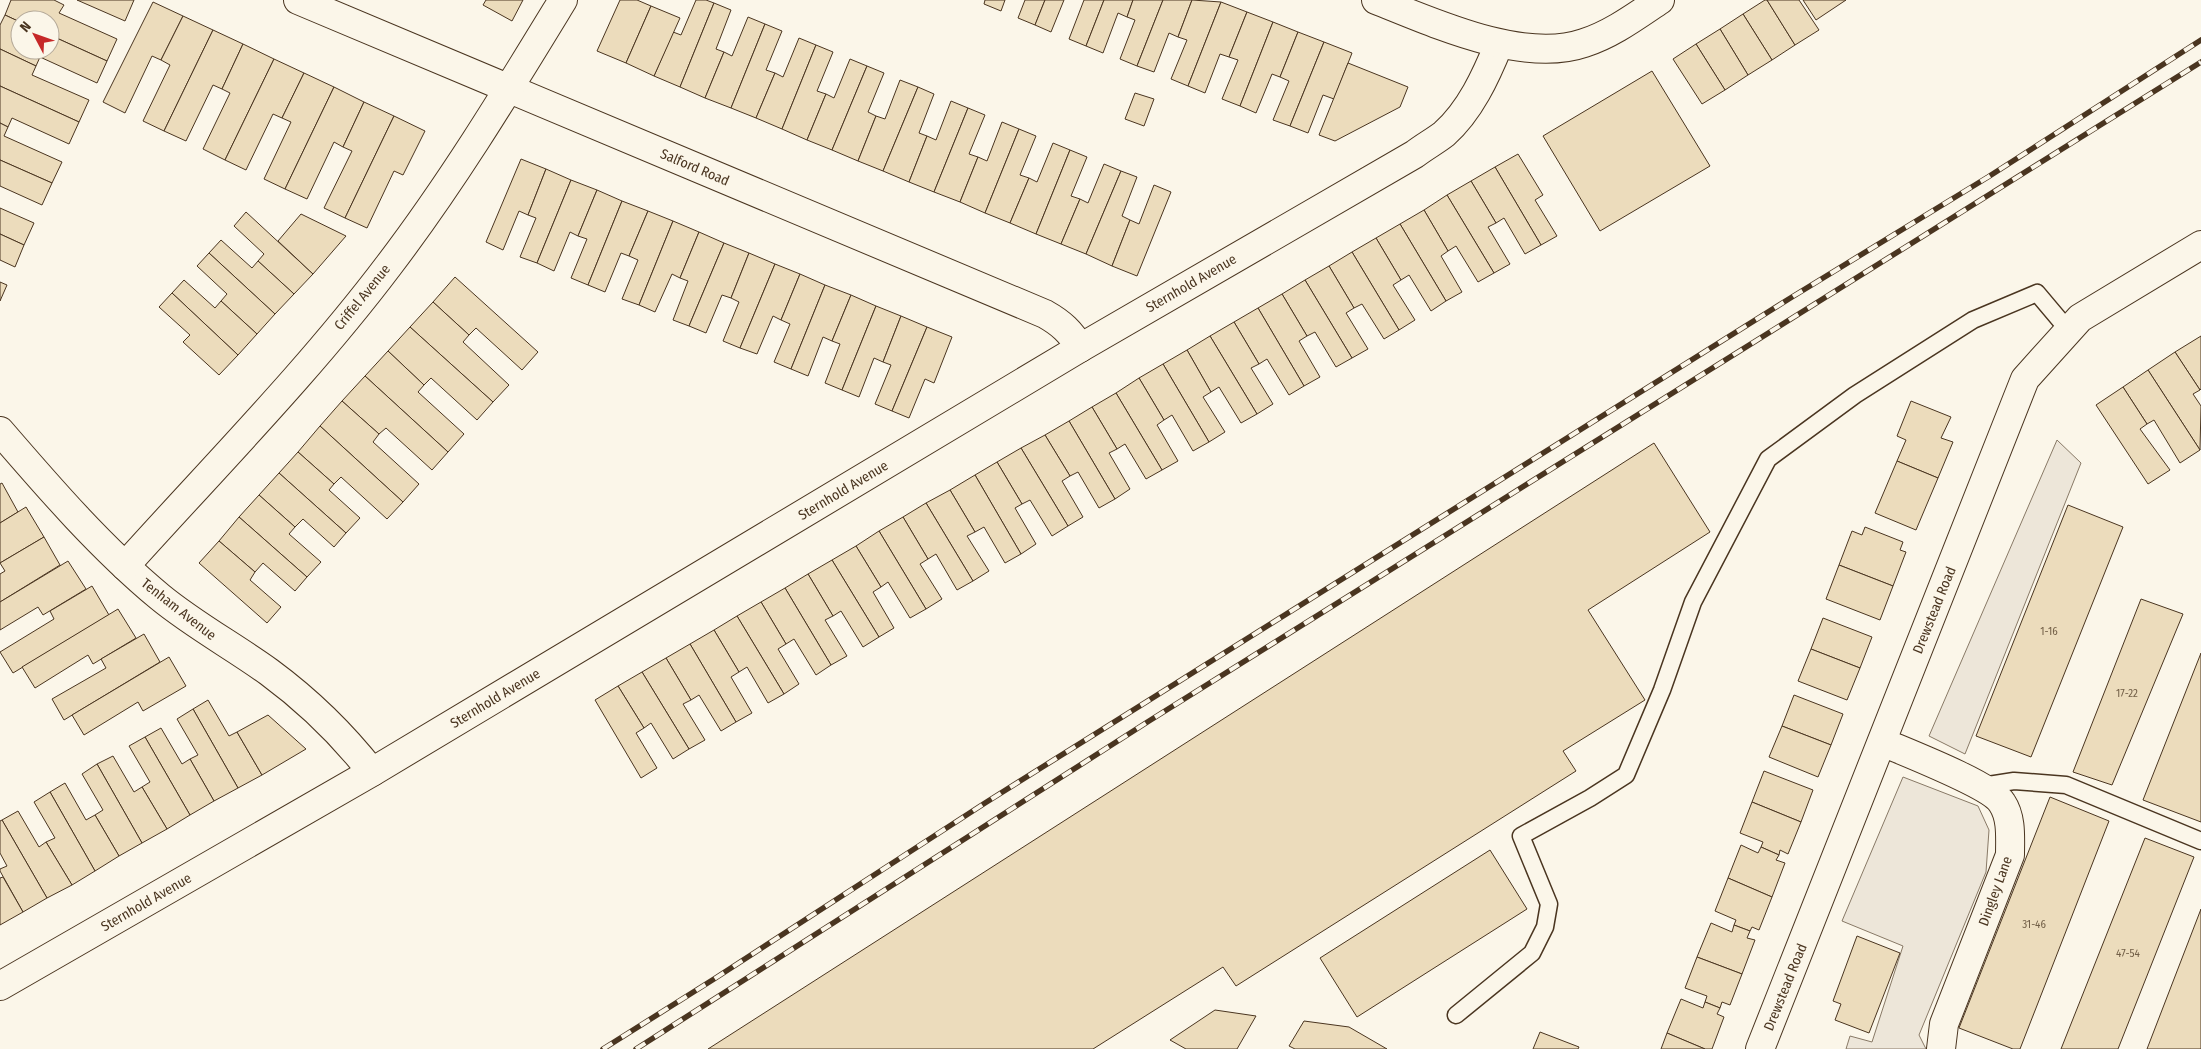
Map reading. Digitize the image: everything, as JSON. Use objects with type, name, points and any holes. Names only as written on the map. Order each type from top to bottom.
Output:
[{"type":"street","name":"Salford Road","points":[[298,0],[1046,314],[1059,321],[1070,332],[1080,348]]},
{"type":"street","name":"Criffel Avenue","points":[[126,566],[320,349],[388,266],[445,187],[563,0]]},
{"type":"street","points":[[1376,0],[1499,44],[1536,49],[1561,48],[1582,44],[1605,35],[1660,0]]},
{"type":"street","name":"Sternhold Avenue","points":[[0,986],[372,772],[1080,348],[1415,154],[1444,133],[1465,110],[1487,75],[1499,44]]},
{"type":"street","name":"Drewstead Road","points":[[1760,1049],[2025,379],[2080,318],[2201,245]]},
{"type":"street","name":"Tenham Avenue","points":[[0,431],[65,504],[126,566],[160,597],[197,625],[278,680],[348,744],[372,772]]},
{"type":"street","name":"Dingley Lane","points":[[1882,742],[1982,786],[2002,802],[2010,826],[2010,855],[1944,1024],[1941,1049]]},
{"type":"lane","points":[[1456,1016],[1532,953],[1545,927],[1549,904],[1521,836],[1590,798],[1626,775],[1662,690],[1693,602],[1768,459],[1855,395],[1973,320],[2038,293],[2068,331]]},
{"type":"lane","points":[[1982,786],[2014,781],[2066,785],[2201,841]]},
{"type":"shaded area","points":[[2057,440],[2081,463],[1965,754],[1929,736]]},
{"type":"shaded area","points":[[1903,777],[1978,806],[1989,830],[1986,872],[1919,1035],[1926,1049],[1846,1049],[1850,1036],[1872,1042],[1903,946],[1842,921]]},
{"type":"building","points":[[11,0],[54,0],[64,5],[60,11],[10,10],[10,17],[5,15]]},
{"type":"building","points":[[77,0],[134,0],[125,21]]},
{"type":"building","points":[[486,0],[523,0],[512,21],[483,5]]},
{"type":"building","points":[[620,0],[637,0],[651,6],[626,63],[597,51]]},
{"type":"building","points":[[696,0],[706,0],[714,3],[680,87],[654,76],[673,32],[681,35]]},
{"type":"building","points":[[985,0],[1005,0],[1001,11],[984,4]]},
{"type":"building","points":[[1025,0],[1045,0],[1035,25],[1018,18]]},
{"type":"building","points":[[1045,0],[1064,0],[1051,32],[1035,25]]},
{"type":"building","points":[[1084,0],[1104,0],[1086,46],[1069,39]]},
{"type":"building","points":[[1104,0],[1133,0],[1127,17],[1118,13],[1103,53],[1086,46]]},
{"type":"building","points":[[1133,0],[1163,0],[1137,66],[1120,59],[1135,20],[1127,17]]},
{"type":"building","points":[[1163,0],[1192,0],[1178,37],[1169,33],[1154,72],[1137,66]]},
{"type":"building","points":[[1192,0],[1221,2],[1188,86],[1171,79],[1187,40],[1178,37]]},
{"type":"building","points":[[1767,0],[1795,45],[1772,60],[1743,14]]},
{"type":"building","points":[[1767,0],[1799,0],[1819,30],[1795,45]]},
{"type":"building","points":[[1803,0],[1846,0],[1816,20]]},
{"type":"building","points":[[153,2],[183,16],[161,60],[152,56],[125,113],[103,102]]},
{"type":"building","points":[[1221,2],[1247,12],[1229,57],[1220,54],[1205,93],[1188,86]]},
{"type":"building","points":[[714,3],[731,10],[716,49],[724,52],[705,98],[680,87]]},
{"type":"building","points":[[651,6],[680,18],[654,76],[626,63]]},
{"type":"building","points":[[1247,12],[1273,22],[1240,106],[1222,99],[1238,60],[1229,57]]},
{"type":"building","points":[[60,13],[117,39],[107,61],[60,40]]},
{"type":"building","points":[[1743,14],[1772,60],[1748,75],[1720,29]]},
{"type":"building","points":[[5,15],[10,17],[10,54],[0,49],[0,25]]},
{"type":"building","points":[[183,16],[213,30],[164,131],[143,121],[170,65],[161,60]]},
{"type":"building","points":[[748,17],[765,24],[731,108],[705,98],[724,52],[732,56]]},
{"type":"building","points":[[1273,22],[1298,32],[1280,77],[1272,74],[1256,113],[1240,106]]},
{"type":"building","points":[[765,24],[782,31],[766,70],[775,73],[756,118],[731,108]]},
{"type":"building","points":[[1720,29],[1748,75],[1725,90],[1696,44]]},
{"type":"building","points":[[213,30],[243,44],[222,89],[213,85],[186,141],[164,131]]},
{"type":"building","points":[[1298,32],[1324,42],[1290,126],[1273,120],[1289,81],[1280,77]]},
{"type":"building","points":[[799,38],[816,45],[782,129],[756,118],[775,73],[783,77]]},
{"type":"building","points":[[60,40],[107,61],[97,83],[47,60],[60,60]]},
{"type":"building","points":[[1324,42],[1352,53],[1334,99],[1323,95],[1308,133],[1290,126]]},
{"type":"building","points":[[243,44],[274,59],[225,160],[203,149],[230,93],[222,89]]},
{"type":"building","points":[[1696,44],[1725,90],[1702,104],[1673,59]]},
{"type":"building","points":[[816,45],[833,52],[817,91],[826,94],[807,140],[782,129]]},
{"type":"building","points":[[0,49],[10,54],[10,60],[23,60],[36,66],[32,75],[89,100],[79,122],[0,86]]},
{"type":"building","points":[[274,59],[304,73],[282,118],[273,114],[246,170],[225,160]]},
{"type":"building","points":[[850,59],[867,66],[832,150],[807,140],[826,94],[834,98]]},
{"type":"building","points":[[23,60],[39,60],[36,66]]},
{"type":"building","points":[[1348,63],[1408,87],[1400,107],[1335,141],[1319,135]]},
{"type":"building","points":[[867,66],[884,73],[868,112],[876,116],[858,161],[832,150]]},
{"type":"building","points":[[1652,71],[1710,166],[1600,231],[1543,136]]},
{"type":"building","points":[[304,73],[334,87],[285,189],[264,179],[291,122],[282,118]]},
{"type":"building","points":[[900,80],[918,87],[883,171],[858,161],[876,116],[885,119]]},
{"type":"building","points":[[0,86],[79,122],[69,144],[12,118],[8,127],[0,123]]},
{"type":"building","points":[[334,87],[364,102],[343,147],[334,142],[307,199],[285,189]]},
{"type":"building","points":[[918,87],[934,94],[919,133],[927,136],[909,182],[883,171]]},
{"type":"building","points":[[1135,93],[1154,99],[1144,126],[1125,119]]},
{"type":"building","points":[[951,101],[968,108],[934,192],[909,182],[927,136],[936,140]]},
{"type":"building","points":[[364,102],[394,116],[345,218],[324,208],[352,151],[343,147]]},
{"type":"building","points":[[968,108],[985,115],[969,154],[978,157],[960,202],[934,192]]},
{"type":"building","points":[[394,116],[425,131],[403,175],[394,171],[367,228],[345,218]]},
{"type":"building","points":[[1002,122],[1019,129],[985,213],[960,202],[978,157],[987,161]]},
{"type":"building","points":[[0,123],[8,127],[4,136],[62,162],[52,183],[0,160]]},
{"type":"building","points":[[1019,129],[1036,136],[1020,175],[1029,178],[1010,223],[985,213]]},
{"type":"building","points":[[1053,143],[1070,150],[1036,234],[1010,223],[1029,178],[1037,182]]},
{"type":"building","points":[[1070,150],[1087,157],[1071,196],[1080,199],[1061,244],[1036,234]]},
{"type":"building","points":[[1518,154],[1543,195],[1535,200],[1557,236],[1541,245],[1495,167]]},
{"type":"building","points":[[521,159],[546,169],[528,215],[519,211],[503,250],[486,242]]},
{"type":"building","points":[[0,160],[52,183],[42,205],[0,186]]},
{"type":"building","points":[[1104,164],[1121,171],[1086,254],[1061,244],[1080,199],[1088,203]]},
{"type":"building","points":[[1495,167],[1541,245],[1525,254],[1504,218],[1496,223],[1471,181]]},
{"type":"building","points":[[546,169],[571,180],[537,263],[520,257],[536,218],[528,215]]},
{"type":"building","points":[[1121,171],[1137,177],[1122,216],[1130,220],[1112,266],[1086,254]]},
{"type":"building","points":[[571,180],[597,190],[578,236],[570,232],[554,271],[537,263]]},
{"type":"building","points":[[1471,181],[1496,223],[1488,227],[1510,264],[1494,273],[1447,195]]},
{"type":"building","points":[[1154,185],[1171,192],[1137,276],[1112,266],[1130,220],[1139,224]]},
{"type":"building","points":[[597,190],[622,201],[588,285],[571,278],[587,239],[578,236]]},
{"type":"building","points":[[1447,195],[1494,273],[1478,282],[1456,246],[1448,251],[1424,210]]},
{"type":"building","points":[[622,201],[648,211],[629,256],[621,253],[605,292],[588,285]]},
{"type":"building","points":[[0,208],[34,223],[24,245],[0,234]]},
{"type":"building","points":[[1424,210],[1448,251],[1441,256],[1462,292],[1446,301],[1400,224]]},
{"type":"building","points":[[648,211],[673,221],[639,305],[622,299],[638,260],[629,256]]},
{"type":"building","points":[[246,212],[313,274],[294,294],[258,261],[264,254],[234,226]]},
{"type":"building","points":[[301,214],[346,236],[313,274],[278,241]]},
{"type":"building","points":[[673,221],[699,232],[680,278],[672,274],[655,312],[639,305]]},
{"type":"building","points":[[1400,224],[1446,301],[1431,311],[1409,275],[1401,280],[1376,238]]},
{"type":"building","points":[[699,232],[724,243],[689,326],[673,320],[688,281],[680,278]]},
{"type":"building","points":[[0,234],[24,245],[15,267],[0,260]]},
{"type":"building","points":[[1376,238],[1401,280],[1393,285],[1415,320],[1399,330],[1352,252]]},
{"type":"building","points":[[221,240],[252,268],[258,261],[294,294],[275,314],[209,253]]},
{"type":"building","points":[[724,243],[749,253],[731,298],[722,295],[706,333],[689,326]]},
{"type":"building","points":[[1352,252],[1399,330],[1384,339],[1362,304],[1354,308],[1329,266]]},
{"type":"building","points":[[209,253],[275,314],[257,334],[221,301],[227,294],[197,266]]},
{"type":"building","points":[[749,253],[775,264],[740,348],[723,341],[739,302],[731,298]]},
{"type":"building","points":[[775,264],[800,274],[781,320],[773,316],[757,354],[740,348]]},
{"type":"building","points":[[1329,266],[1354,308],[1346,313],[1368,349],[1352,358],[1305,280]]},
{"type":"building","points":[[800,274],[825,285],[791,369],[774,362],[790,324],[781,320]]},
{"type":"building","points":[[455,277],[538,352],[522,370],[476,328],[469,335],[433,302]]},
{"type":"building","points":[[184,280],[215,308],[221,301],[257,334],[238,355],[172,293]]},
{"type":"building","points":[[1305,280],[1352,358],[1336,367],[1315,332],[1307,336],[1282,294]]},
{"type":"building","points":[[0,282],[7,285],[0,301]]},
{"type":"building","points":[[825,285],[851,295],[832,341],[823,337],[808,376],[791,369]]},
{"type":"building","points":[[172,293],[238,355],[219,375],[183,342],[190,335],[159,307]]},
{"type":"building","points":[[1282,294],[1307,336],[1299,341],[1320,377],[1304,386],[1258,308]]},
{"type":"building","points":[[851,295],[876,306],[842,390],[825,383],[840,344],[832,341]]},
{"type":"building","points":[[433,302],[469,335],[463,342],[509,385],[493,402],[410,327]]},
{"type":"building","points":[[876,306],[901,316],[883,362],[874,358],[859,397],[842,390]]},
{"type":"building","points":[[1258,308],[1304,386],[1289,395],[1267,359],[1259,364],[1234,322]]},
{"type":"building","points":[[901,316],[927,327],[892,411],[875,404],[891,365],[883,362]]},
{"type":"building","points":[[1234,322],[1259,364],[1251,368],[1273,404],[1257,414],[1210,336]]},
{"type":"building","points":[[410,327],[493,402],[477,420],[431,378],[424,385],[388,351]]},
{"type":"building","points":[[927,327],[952,337],[934,383],[925,379],[909,418],[892,411]]},
{"type":"building","points":[[1210,336],[1257,414],[1241,423],[1219,387],[1211,392],[1187,350]]},
{"type":"building","points":[[2201,336],[2201,389],[2200,390],[2175,352]]},
{"type":"building","points":[[1187,350],[1211,392],[1203,397],[1225,432],[1209,442],[1163,364]]},
{"type":"building","points":[[388,351],[424,385],[418,392],[464,434],[448,452],[365,376]]},
{"type":"building","points":[[2175,352],[2200,390],[2193,394],[2201,406],[2200,450],[2148,370]]},
{"type":"building","points":[[1163,364],[1209,442],[1193,451],[1172,415],[1164,420],[1139,378]]},
{"type":"building","points":[[2148,370],[2200,450],[2180,463],[2154,420],[2147,424],[2123,387]]},
{"type":"building","points":[[365,376],[448,452],[432,470],[386,428],[379,434],[342,401]]},
{"type":"building","points":[[1139,378],[1164,420],[1157,425],[1178,461],[1162,470],[1116,393]]},
{"type":"building","points":[[2123,387],[2147,424],[2140,429],[2170,470],[2148,484],[2096,405]]},
{"type":"building","points":[[1116,393],[1162,470],[1146,479],[1125,444],[1117,449],[1092,407]]},
{"type":"building","points":[[342,401],[379,434],[373,442],[419,484],[403,502],[320,426]]},
{"type":"building","points":[[1911,401],[1951,417],[1941,438],[1953,442],[1938,478],[1897,461],[1906,440],[1897,436]]},
{"type":"building","points":[[1092,407],[1117,449],[1109,453],[1130,489],[1115,499],[1069,421]]},
{"type":"building","points":[[1069,421],[1115,499],[1099,508],[1078,472],[1070,476],[1045,435]]},
{"type":"building","points":[[320,426],[403,502],[387,519],[341,477],[334,484],[298,452]]},
{"type":"building","points":[[1045,435],[1070,476],[1062,481],[1083,517],[1068,526],[1021,448]]},
{"type":"building","points":[[1654,443],[1710,532],[1588,610],[1645,700],[1563,751],[1576,771],[1236,986],[1223,967],[1093,1049],[708,1049]]},
{"type":"building","points":[[1021,448],[1068,526],[1052,536],[1030,500],[1022,504],[997,462]]},
{"type":"building","points":[[298,452],[334,484],[329,490],[360,518],[346,533],[279,473]]},
{"type":"building","points":[[1897,461],[1938,478],[1916,530],[1875,513]]},
{"type":"building","points":[[997,462],[1022,504],[1015,508],[1036,544],[1021,554],[975,475]]},
{"type":"building","points":[[279,473],[346,533],[334,547],[303,519],[295,527],[259,495]]},
{"type":"building","points":[[975,475],[1021,554],[1005,563],[984,527],[975,532],[950,490]]},
{"type":"building","points":[[2,483],[18,512],[0,523],[0,484]]},
{"type":"building","points":[[950,490],[975,532],[967,536],[989,571],[973,581],[926,503]]},
{"type":"building","points":[[259,495],[295,527],[289,534],[321,562],[307,577],[239,517]]},
{"type":"building","points":[[926,503],[973,581],[957,590],[936,554],[928,559],[903,517]]},
{"type":"building","points":[[2068,505],[2123,527],[2031,757],[1976,736]]},
{"type":"building","points":[[26,507],[44,537],[0,563],[0,523]]},
{"type":"building","points":[[239,517],[307,577],[295,591],[263,563],[255,572],[219,541]]},
{"type":"building","points":[[903,517],[928,559],[920,564],[942,599],[926,609],[879,531]]},
{"type":"building","points":[[1865,527],[1903,542],[1900,550],[1906,552],[1893,586],[1839,565],[1852,531],[1862,535]]},
{"type":"building","points":[[879,531],[926,609],[910,618],[888,582],[881,587],[856,546]]},
{"type":"building","points":[[44,537],[60,565],[0,602],[0,574],[5,571],[0,563]]},
{"type":"building","points":[[219,541],[255,572],[250,580],[281,607],[267,623],[199,563]]},
{"type":"building","points":[[856,546],[881,587],[873,592],[894,628],[879,637],[832,560]]},
{"type":"building","points":[[832,560],[879,637],[863,647],[841,611],[833,616],[808,574]]},
{"type":"building","points":[[68,561],[86,589],[43,615],[38,607],[0,630],[0,602]]},
{"type":"building","points":[[1839,565],[1893,586],[1880,620],[1826,599]]},
{"type":"building","points":[[808,574],[833,616],[825,620],[847,656],[831,665],[785,588]]},
{"type":"building","points":[[92,586],[109,615],[13,673],[0,652],[54,619],[50,611]]},
{"type":"building","points":[[785,588],[831,665],[816,675],[794,639],[786,644],[761,602]]},
{"type":"building","points":[[2141,599],[2183,614],[2112,785],[2073,772]]},
{"type":"building","points":[[761,602],[786,644],[778,649],[799,684],[784,694],[737,616]]},
{"type":"building","points":[[118,609],[136,638],[93,664],[88,655],[35,688],[22,667]]},
{"type":"building","points":[[737,616],[784,694],[768,703],[747,667],[739,672],[714,630]]},
{"type":"building","points":[[1823,618],[1872,637],[1860,668],[1811,649]]},
{"type":"building","points":[[714,630],[739,672],[731,677],[752,713],[736,722],[690,644]]},
{"type":"building","points":[[144,634],[160,662],[64,720],[52,699],[106,668],[101,659]]},
{"type":"building","points":[[690,644],[736,722],[721,731],[699,695],[691,700],[666,658]]},
{"type":"building","points":[[1811,649],[1860,668],[1847,700],[1798,681]]},
{"type":"building","points":[[2201,653],[2201,822],[2143,800]]},
{"type":"building","points":[[169,657],[186,686],[143,711],[138,702],[84,735],[72,715]]},
{"type":"building","points":[[666,658],[691,700],[683,704],[705,740],[689,749],[642,672]]},
{"type":"building","points":[[642,672],[689,749],[673,759],[651,723],[644,728],[618,686]]},
{"type":"building","points":[[618,686],[644,728],[636,733],[657,768],[641,778],[595,700]]},
{"type":"building","points":[[1794,695],[1843,714],[1831,745],[1782,726]]},
{"type":"building","points":[[208,700],[229,736],[237,732],[262,775],[238,788],[193,709]]},
{"type":"building","points":[[193,709],[238,788],[214,801],[190,759],[198,755],[177,719]]},
{"type":"building","points":[[268,715],[306,749],[262,775],[237,732]]},
{"type":"building","points":[[1782,726],[1831,745],[1818,777],[1769,757]]},
{"type":"building","points":[[161,728],[182,764],[190,759],[214,801],[190,815],[145,737]]},
{"type":"building","points":[[145,737],[190,815],[167,829],[142,787],[150,782],[129,746]]},
{"type":"building","points":[[113,756],[134,792],[142,787],[167,829],[142,843],[97,764]]},
{"type":"building","points":[[97,764],[142,843],[119,856],[95,815],[103,810],[82,774]]},
{"type":"building","points":[[1764,771],[1813,790],[1801,822],[1752,802]]},
{"type":"building","points":[[65,783],[86,820],[95,815],[119,856],[95,871],[50,792]]},
{"type":"building","points":[[50,792],[95,871],[72,885],[46,842],[55,838],[34,802]]},
{"type":"building","points":[[2050,797],[2109,821],[2020,1049],[2013,1049],[1959,1028]]},
{"type":"building","points":[[1752,802],[1801,822],[1788,854],[1780,850],[1779,855],[1761,847],[1763,842],[1740,833]]},
{"type":"building","points":[[18,811],[39,847],[46,842],[72,885],[47,898],[2,820]]},
{"type":"building","points":[[2,820],[47,898],[23,912],[0,871],[0,869],[7,866],[0,853],[0,821]]},
{"type":"building","points":[[2145,838],[2194,857],[2118,1049],[2061,1049]]},
{"type":"building","points":[[1741,845],[1758,853],[1761,847],[1779,855],[1776,860],[1785,863],[1772,897],[1728,878]]},
{"type":"building","points":[[1490,850],[1527,909],[1357,1017],[1320,958]]},
{"type":"building","points":[[3,877],[23,912],[0,925],[0,878]]},
{"type":"building","points":[[1728,878],[1772,897],[1759,930],[1752,927],[1750,931],[1734,925],[1736,920],[1715,911]]},
{"type":"building","points":[[2201,909],[2201,1049],[2147,1049]]},
{"type":"building","points":[[1711,923],[1732,932],[1734,925],[1750,931],[1747,938],[1755,940],[1742,974],[1697,957]]},
{"type":"building","points":[[1857,936],[1900,953],[1869,1033],[1835,1020],[1841,1004],[1833,1001]]},
{"type":"building","points":[[1697,957],[1742,974],[1730,1005],[1722,1002],[1720,1008],[1705,1002],[1707,996],[1685,988]]},
{"type":"building","points":[[1681,999],[1703,1008],[1705,1002],[1720,1008],[1717,1014],[1724,1017],[1712,1049],[1705,1049],[1667,1033]]},
{"type":"building","points":[[1215,1010],[1256,1016],[1237,1049],[1186,1049],[1170,1040]]},
{"type":"building","points":[[1304,1021],[1349,1027],[1387,1049],[1295,1049],[1289,1046]]},
{"type":"building","points":[[1540,1032],[1579,1047],[1578,1049],[1533,1049]]},
{"type":"building","points":[[1667,1033],[1705,1049],[1661,1049]]},
{"type":"railway","points":[[603,1049],[985,803],[1792,297],[1988,177],[2201,40]]},
{"type":"railway","points":[[636,1049],[1149,721],[2201,62]]}]
